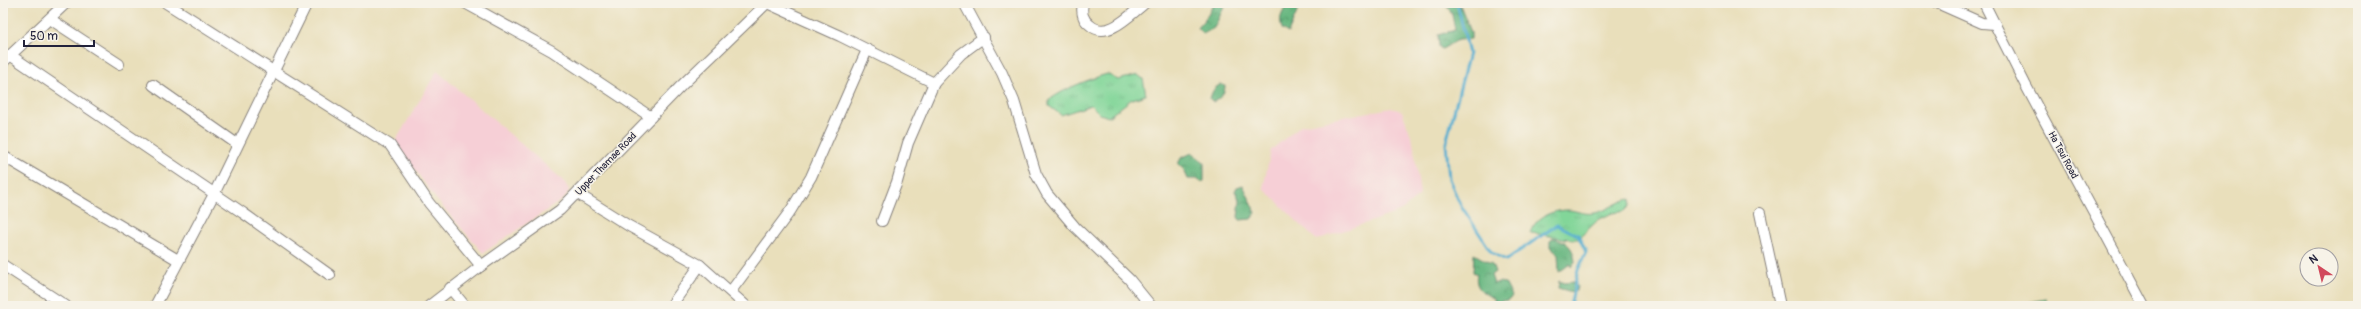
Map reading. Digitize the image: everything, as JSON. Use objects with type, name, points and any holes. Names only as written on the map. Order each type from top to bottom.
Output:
[{"type":"street","points":[[66,3],[6,59],[214,194],[330,275]]},
{"type":"street","points":[[166,3],[390,145],[429,203],[481,266]]},
{"type":"street","points":[[155,306],[214,194],[272,70],[307,3]]},
{"type":"street","points":[[465,3],[552,51],[651,117]]},
{"type":"street","points":[[767,3],[934,83]]},
{"type":"street","name":"Upper Thamae Road","points":[[430,306],[450,288],[529,234],[578,194],[723,43],[767,3]]},
{"type":"street","points":[[964,3],[984,37],[1014,101],[1036,174],[1047,194],[1075,227],[1130,279],[1151,306]]},
{"type":"street","points":[[1083,3],[1081,10],[1084,20],[1094,29],[1100,30],[1113,27],[1145,3]]},
{"type":"street","points":[[1937,3],[1982,23],[1995,24]]},
{"type":"street","name":"Ha Tsui Road","points":[[1984,3],[2144,306]]},
{"type":"street","points":[[50,19],[119,64]]},
{"type":"street","points":[[882,221],[897,182],[908,143],[934,83],[961,54],[984,37]]},
{"type":"street","points":[[732,291],[791,210],[811,177],[867,50]]},
{"type":"street","points":[[153,85],[237,144]]},
{"type":"street","points":[[3,156],[178,260]]},
{"type":"street","points":[[578,194],[629,226],[700,265],[732,291],[746,306]]},
{"type":"street","points":[[1760,214],[1780,306]]},
{"type":"street","points":[[3,265],[66,306]]},
{"type":"street","points":[[671,306],[700,265]]},
{"type":"street","points":[[450,288],[465,306]]},
{"type":"shaded area","points":[[437,71],[564,181],[569,190],[565,198],[483,253],[436,199],[395,142]]},
{"type":"shaded area","points":[[1391,108],[1402,111],[1413,141],[1420,195],[1399,212],[1316,240],[1263,188],[1271,150],[1301,125]]},
{"type":"green space","points":[[1214,3],[1226,3],[1214,28],[1203,34],[1197,28],[1208,15]]},
{"type":"green space","points":[[1287,3],[1301,3],[1288,33],[1282,29],[1281,21]]},
{"type":"green space","points":[[1446,3],[1460,5],[1471,32],[1471,39],[1458,40],[1442,49],[1439,47],[1438,35],[1455,30],[1452,15]]},
{"type":"green space","points":[[1107,74],[1118,80],[1138,75],[1143,79],[1146,95],[1132,99],[1108,117],[1100,114],[1091,105],[1061,115],[1049,106],[1049,100],[1062,92]]},
{"type":"green space","points":[[1221,84],[1225,86],[1224,91],[1216,101],[1213,102],[1210,99],[1212,94],[1215,88]]},
{"type":"green space","points":[[1192,153],[1204,162],[1204,181],[1201,182],[1197,179],[1188,179],[1184,170],[1178,164],[1181,158]]},
{"type":"green space","points":[[1243,185],[1256,213],[1251,219],[1240,220],[1238,217],[1240,201],[1235,191],[1237,187]]},
{"type":"green space","points":[[1631,199],[1630,206],[1625,211],[1612,213],[1598,220],[1578,239],[1566,239],[1530,233],[1536,223],[1549,213],[1567,210],[1594,213],[1622,201]]},
{"type":"green space","points":[[1554,238],[1563,241],[1569,246],[1573,253],[1575,262],[1571,267],[1570,264],[1559,272],[1558,254],[1550,247],[1550,241]]},
{"type":"green space","points":[[1474,254],[1492,264],[1495,272],[1491,275],[1494,284],[1498,282],[1505,283],[1512,296],[1509,300],[1501,301],[1503,306],[1495,306],[1494,298],[1483,292],[1478,286],[1476,279],[1477,274],[1473,272]]},
{"type":"green space","points":[[1559,281],[1564,283],[1573,282],[1577,286],[1576,291],[1572,292],[1558,288]]},
{"type":"green space","points":[[2046,299],[2047,306],[2011,306]]},
{"type":"waterway","points":[[1457,3],[1469,53],[1446,143],[1449,179],[1460,204],[1492,253],[1506,260],[1557,225],[1578,235],[1586,252],[1578,270],[1570,306]]}]
